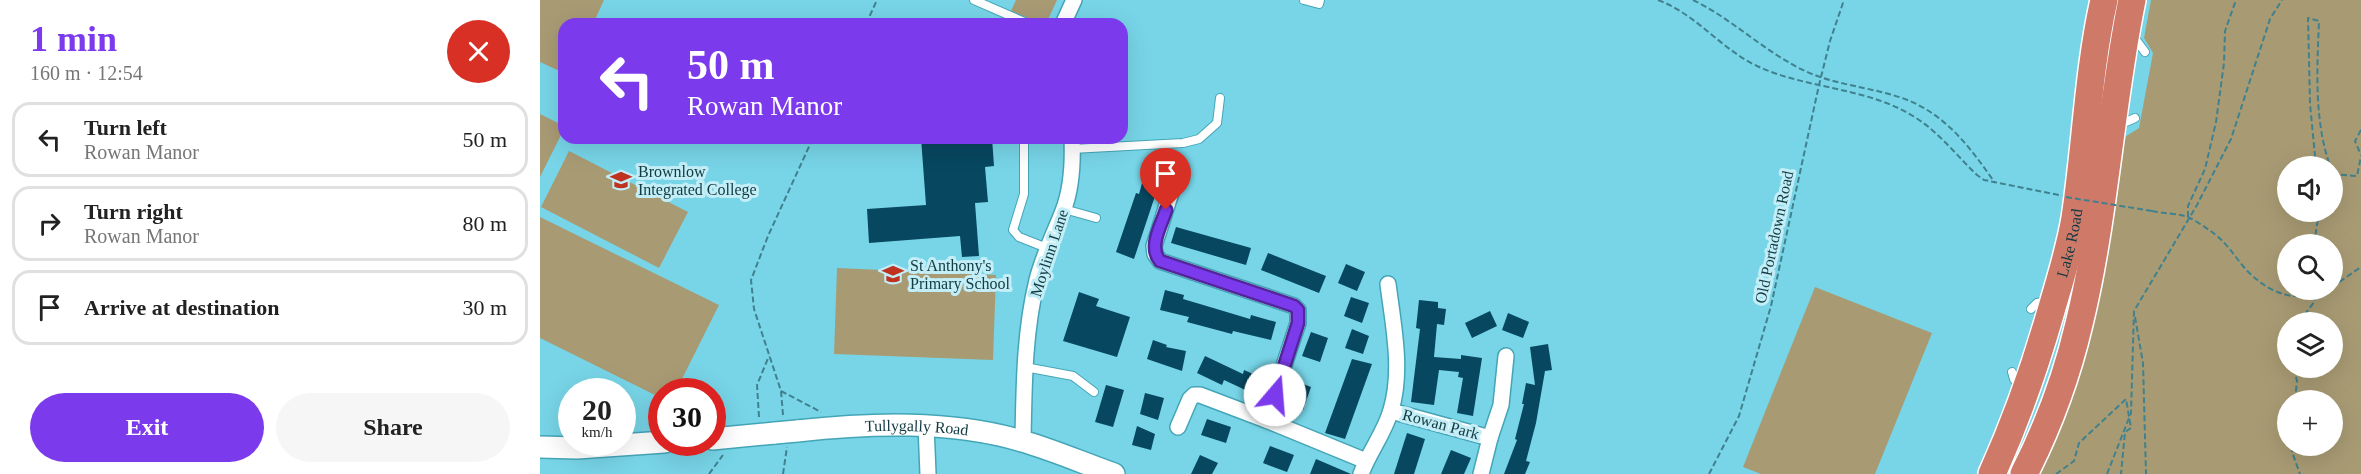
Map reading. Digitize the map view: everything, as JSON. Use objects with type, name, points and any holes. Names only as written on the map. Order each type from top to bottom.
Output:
[{"type":"highway","name":"Lake Road","points":[[1992,474],[2042,305],[2067,259],[2085,148],[2096,34],[2104,0]]},
{"type":"highway","name":"Lake Road","points":[[2024,474],[2037,448],[2059,391],[2079,325],[2123,123],[2126,27],[2132,0]]},
{"type":"street","points":[[1066,18],[1074,0]]},
{"type":"street","name":"Moylinn Lane","points":[[1023,441],[1025,367],[1030,313],[1037,279],[1047,248],[1064,209],[1073,160],[1072,144]]},
{"type":"street","points":[[1177,174],[1154,246],[1155,254],[1160,261],[1294,306],[1298,310],[1298,323],[1266,420]]},
{"type":"street","name":"Rowan Park","points":[[1364,468],[1391,411],[1395,381],[1395,340],[1388,284]]},
{"type":"street","name":"Rowan Park","points":[[1480,474],[1501,405],[1506,356]]},
{"type":"street","points":[[1178,427],[1190,399],[1194,395],[1200,395],[1266,420],[1364,468]]},
{"type":"street","name":"Rowan Park","points":[[1391,411],[1490,438]]},
{"type":"street","points":[[926,425],[928,474]]},
{"type":"street","name":"Tullygally Road","points":[[726,445],[781,433],[926,425],[992,434],[1023,441],[1114,474]]},
{"type":"street","points":[[540,447],[577,448],[648,443]]},
{"type":"lane","points":[[974,0],[1015,18]]},
{"type":"lane","points":[[1304,0],[1318,4],[1320,0]]},
{"type":"lane","points":[[2126,27],[2145,52]]},
{"type":"lane","points":[[1128,143],[1183,143],[1199,139],[1216,123],[1220,98]]},
{"type":"lane","points":[[1024,144],[1024,194],[1013,230],[1019,237],[1047,248]]},
{"type":"lane","points":[[1064,209],[1096,218]]},
{"type":"lane","points":[[1025,367],[1073,376],[1094,392]]},
{"type":"path","points":[[869,18],[877,0]]},
{"type":"path","points":[[1658,0],[1667,3],[1702,26],[1743,58],[1778,74],[1858,95],[1913,116],[1942,140],[1977,175],[1995,183],[2188,218],[2216,235],[2232,250],[2253,277],[2269,289],[2277,291]]},
{"type":"path","points":[[1693,0],[1797,68],[1821,78],[1902,98],[1931,112],[1956,130],[1995,183]]},
{"type":"path","name":"Old Portadown Road","points":[[1709,474],[1739,416],[1771,306],[1819,85],[1830,41],[1844,0]]},
{"type":"path","points":[[2188,218],[2188,206],[2205,169],[2216,122],[2224,63],[2225,31],[2236,0]]},
{"type":"path","points":[[2107,474],[2131,413],[2134,311],[2231,139],[2270,19],[2282,0]]},
{"type":"path","points":[[2315,156],[2310,104],[2308,18],[2319,21],[2317,92],[2327,156]]},
{"type":"path","points":[[2343,175],[2357,176],[2361,155],[2355,141],[2361,130]]},
{"type":"path","points":[[781,433],[781,391],[754,309],[751,280],[768,236],[810,144]]},
{"type":"path","points":[[2343,279],[2361,267]]},
{"type":"path","points":[[2134,311],[2143,363],[2146,474]]},
{"type":"path","points":[[769,355],[757,385],[781,433],[787,453],[783,474]]},
{"type":"path","points":[[781,391],[821,412]]},
{"type":"path","points":[[2056,474],[2074,461],[2079,443],[2126,399],[2131,428],[2125,432],[2121,474]]},
{"type":"path","points":[[709,474],[715,456]]},
{"type":"path","points":[[2293,456],[2300,474]]},
{"type":"shaded area","points":[[540,0],[604,0],[596,18],[558,18],[558,70],[540,62]]},
{"type":"shaded area","points":[[1016,0],[1057,0],[1049,18],[1028,18],[1011,11]]},
{"type":"shaded area","points":[[2151,0],[2361,0],[2361,474],[2038,474],[2047,457],[2103,285],[2120,140],[2139,128],[2153,53],[2144,38]]},
{"type":"shaded area","points":[[540,114],[558,123],[558,141],[540,177]]},
{"type":"shaded area","points":[[569,151],[688,212],[659,268],[541,207]]},
{"type":"shaded area","points":[[540,217],[719,305],[682,378],[648,378],[648,392],[636,386],[636,378],[621,378],[540,338]]},
{"type":"shaded area","points":[[837,268],[996,275],[993,360],[834,354]]},
{"type":"shaded area","points":[[1815,287],[1932,333],[1875,474],[1761,474],[1743,467]]},
{"type":"building","points":[[921,144],[992,144],[994,166],[985,167],[988,202],[975,203],[979,256],[962,257],[960,236],[869,243],[867,209],[926,205]]},
{"type":"building","points":[[1149,158],[1167,163],[1134,259],[1116,252],[1136,193],[1139,194]]},
{"type":"building","points":[[1176,227],[1251,248],[1246,265],[1171,243]]},
{"type":"building","points":[[1268,253],[1326,276],[1319,293],[1261,270]]},
{"type":"building","points":[[1346,264],[1365,272],[1357,291],[1338,283]]},
{"type":"building","points":[[1165,290],[1184,295],[1183,299],[1250,319],[1251,315],[1276,322],[1271,340],[1233,331],[1232,334],[1187,322],[1189,317],[1160,310]]},
{"type":"building","points":[[1079,292],[1099,299],[1096,306],[1130,317],[1117,357],[1063,341]]},
{"type":"building","points":[[1351,297],[1369,303],[1362,323],[1344,316]]},
{"type":"building","points":[[1419,300],[1438,302],[1438,308],[1446,309],[1444,325],[1437,324],[1434,357],[1461,359],[1461,355],[1482,358],[1473,416],[1457,413],[1463,378],[1458,377],[1459,372],[1439,370],[1434,405],[1411,402],[1420,329],[1416,328]]},
{"type":"building","points":[[1490,311],[1497,326],[1472,338],[1465,323]]},
{"type":"building","points":[[1508,313],[1529,322],[1523,338],[1502,330]]},
{"type":"building","points":[[1352,329],[1369,336],[1363,354],[1345,348]]},
{"type":"building","points":[[1311,332],[1328,338],[1320,362],[1302,356]]},
{"type":"building","points":[[1153,340],[1167,345],[1166,347],[1186,351],[1182,371],[1147,359]]},
{"type":"building","points":[[1548,344],[1552,370],[1545,371],[1536,423],[1526,461],[1530,462],[1525,474],[1504,474],[1517,440],[1515,439],[1524,404],[1522,404],[1526,383],[1535,385],[1530,347]]},
{"type":"building","points":[[1205,356],[1243,374],[1244,370],[1262,378],[1254,394],[1224,380],[1222,385],[1197,373]]},
{"type":"building","points":[[1352,359],[1372,364],[1345,439],[1325,433]]},
{"type":"building","points":[[1293,380],[1311,387],[1303,410],[1285,403]]},
{"type":"building","points":[[1106,385],[1124,390],[1113,427],[1095,422]]},
{"type":"building","points":[[1145,393],[1164,398],[1158,420],[1140,414]]},
{"type":"building","points":[[1207,419],[1231,427],[1226,443],[1201,435]]},
{"type":"building","points":[[1137,426],[1155,434],[1151,450],[1132,445]]},
{"type":"building","points":[[1407,433],[1425,439],[1414,474],[1394,474]]},
{"type":"building","points":[[1270,446],[1294,455],[1287,472],[1263,463]]},
{"type":"building","points":[[1451,450],[1471,458],[1464,474],[1441,474]]},
{"type":"building","points":[[1200,455],[1218,463],[1212,474],[1191,474]]},
{"type":"building","points":[[1316,459],[1351,474],[1310,474]]},
{"type":"place","name":"Brownlow Integrated College","points":[[621,180]]},
{"type":"place","name":"St Anthony's Primary School","points":[[893,274]]},
{"type":"route","points":[[1166,210],[1154,246],[1155,254],[1160,261],[1294,306],[1298,310],[1300,317],[1275,395]]}]
